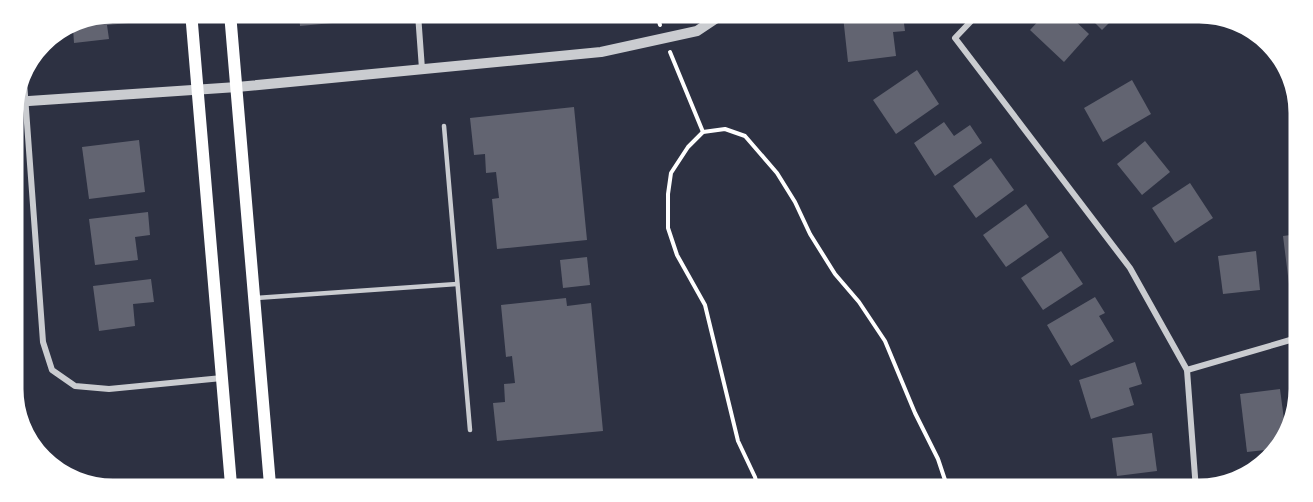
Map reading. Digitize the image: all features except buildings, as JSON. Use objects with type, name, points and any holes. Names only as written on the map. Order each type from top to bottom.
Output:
[{"type":"main road","points":[[192,22],[231,480]]},
{"type":"main road","points":[[231,22],[270,480]]},
{"type":"street","points":[[419,22],[422,69]]},
{"type":"street","points":[[26,101],[237,87],[602,52],[697,31],[710,22]]},
{"type":"street","points":[[970,22],[955,38],[1130,268],[1187,370],[1195,479]]},
{"type":"street","points":[[25,94],[43,342],[52,370],[75,386],[109,389],[222,378]]},
{"type":"street","points":[[1187,370],[1291,340]]},
{"type":"lane","points":[[444,126],[470,430]]},
{"type":"lane","points":[[254,298],[457,284]]},
{"type":"path","points":[[659,22],[703,132]]},
{"type":"path","points":[[756,479],[738,441],[705,305],[677,255],[668,228],[668,194],[671,173],[688,147],[703,132],[725,129],[745,136],[777,173],[835,274],[859,302],[885,341],[915,413],[938,459],[945,479]]}]
